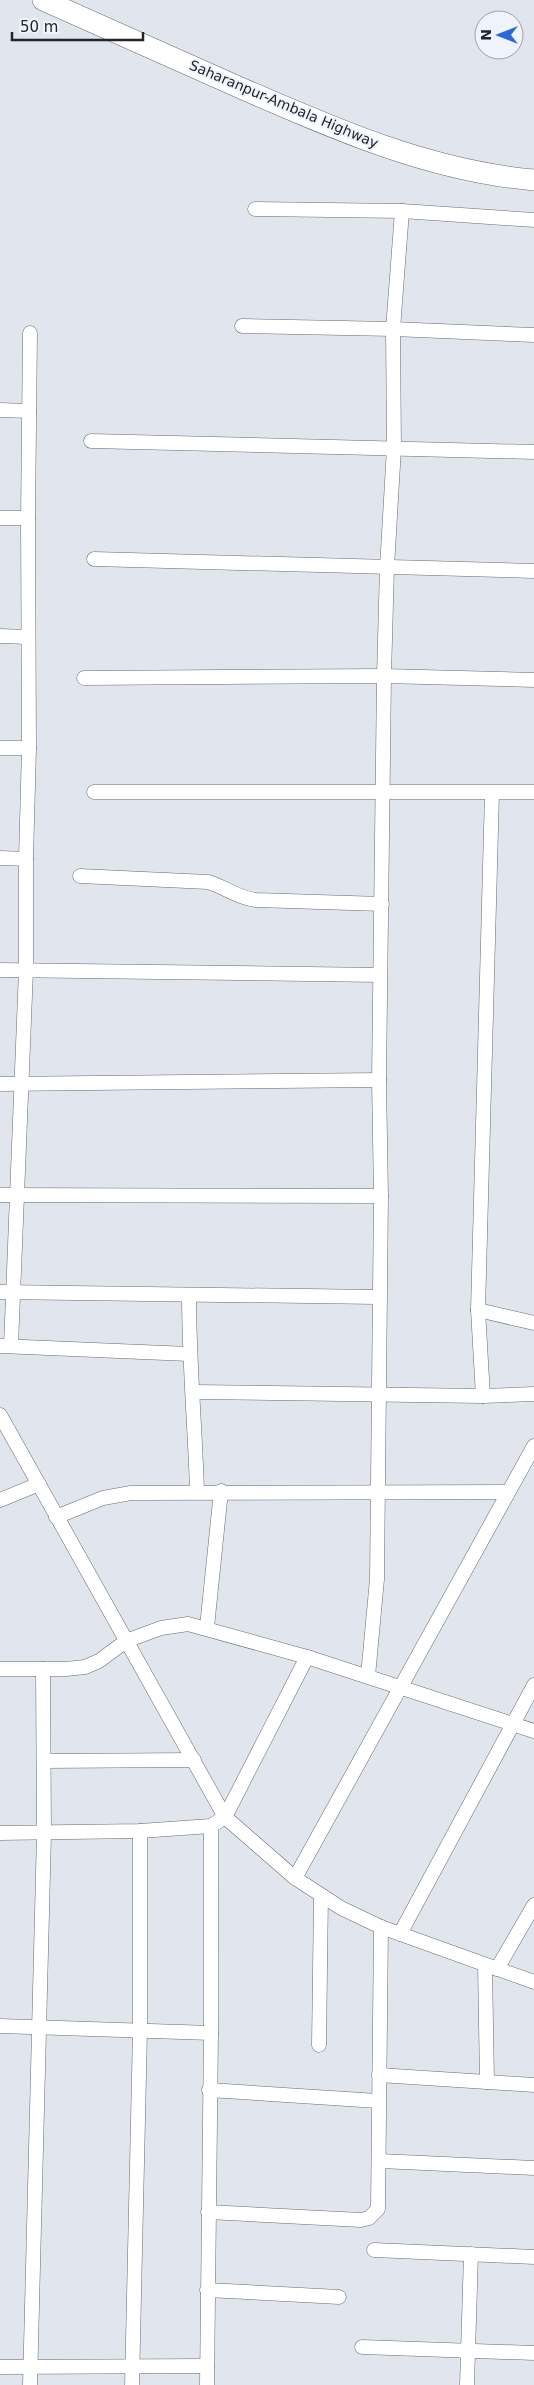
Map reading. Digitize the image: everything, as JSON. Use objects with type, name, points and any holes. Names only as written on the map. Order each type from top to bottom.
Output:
[{"type":"main road","name":"Saharanpur-Ambala Highway","points":[[43,0],[319,122],[374,143],[446,166],[493,176],[534,180]]},
{"type":"street","points":[[255,209],[402,211],[534,220]]},
{"type":"street","points":[[368,1676],[376,1596],[378,1491],[378,1297],[381,1196],[379,1080],[384,676],[387,567],[394,448],[393,329],[402,211]]},
{"type":"street","points":[[242,326],[393,329],[534,335]]},
{"type":"street","points":[[30,333],[28,518],[30,748],[26,859],[26,970],[23,1085],[17,1195],[7,1292],[5,1346],[189,1354]]},
{"type":"street","points":[[0,410],[29,411]]},
{"type":"street","points":[[91,441],[534,452]]},
{"type":"street","points":[[0,518],[28,518]]},
{"type":"street","points":[[94,559],[534,571]]},
{"type":"street","points":[[0,636],[28,637]]},
{"type":"street","points":[[84,678],[384,676],[534,680]]},
{"type":"street","points":[[0,748],[30,748]]},
{"type":"street","points":[[94,792],[534,792]]},
{"type":"street","points":[[483,1396],[478,1310],[492,793]]},
{"type":"street","points":[[0,858],[26,859]]},
{"type":"street","points":[[80,876],[208,882],[246,899],[256,900],[382,904]]},
{"type":"street","points":[[0,970],[380,974]]},
{"type":"street","points":[[0,1084],[379,1080]]},
{"type":"street","points":[[0,1195],[381,1196]]},
{"type":"street","points":[[7,1292],[378,1297]]},
{"type":"street","points":[[189,1295],[189,1354],[194,1392],[198,1492]]},
{"type":"street","points":[[478,1310],[534,1323]]},
{"type":"street","points":[[194,1392],[483,1396],[534,1394]]},
{"type":"street","points":[[0,1415],[194,1760],[224,1817],[295,1878],[321,1896],[380,1927],[534,1982]]},
{"type":"street","points":[[295,1878],[534,1446]]},
{"type":"street","points":[[0,1500],[38,1484]]},
{"type":"street","points":[[207,1627],[221,1491]]},
{"type":"street","points":[[56,1517],[116,1494],[221,1491],[508,1492]]},
{"type":"street","points":[[0,1669],[85,1667],[99,1661],[126,1641],[173,1625],[188,1624],[207,1627],[402,1686],[534,1731]]},
{"type":"street","points":[[0,1833],[44,1834],[140,1831],[211,1826],[224,1817],[308,1657]]},
{"type":"street","points":[[30,2385],[44,1834],[43,1669]]},
{"type":"street","points":[[400,1934],[534,1685]]},
{"type":"street","points":[[44,1761],[194,1760]]},
{"type":"street","points":[[207,2385],[211,1826]]},
{"type":"street","points":[[132,2385],[140,2031],[140,1831]]},
{"type":"street","points":[[318,2045],[321,1896]]},
{"type":"street","points":[[487,2082],[491,1967],[534,1905]]},
{"type":"street","points":[[208,2212],[369,2218],[378,2209],[380,2161],[378,2101],[380,1927]]},
{"type":"street","points":[[0,2026],[211,2033]]},
{"type":"street","points":[[379,2075],[534,2085]]},
{"type":"street","points":[[209,2090],[378,2101]]},
{"type":"street","points":[[380,2161],[534,2168]]},
{"type":"street","points":[[374,2250],[534,2257]]},
{"type":"street","points":[[467,2385],[471,2254]]},
{"type":"street","points":[[207,2290],[339,2297]]},
{"type":"street","points":[[362,2347],[534,2353]]},
{"type":"street","points":[[0,2367],[207,2366]]}]
